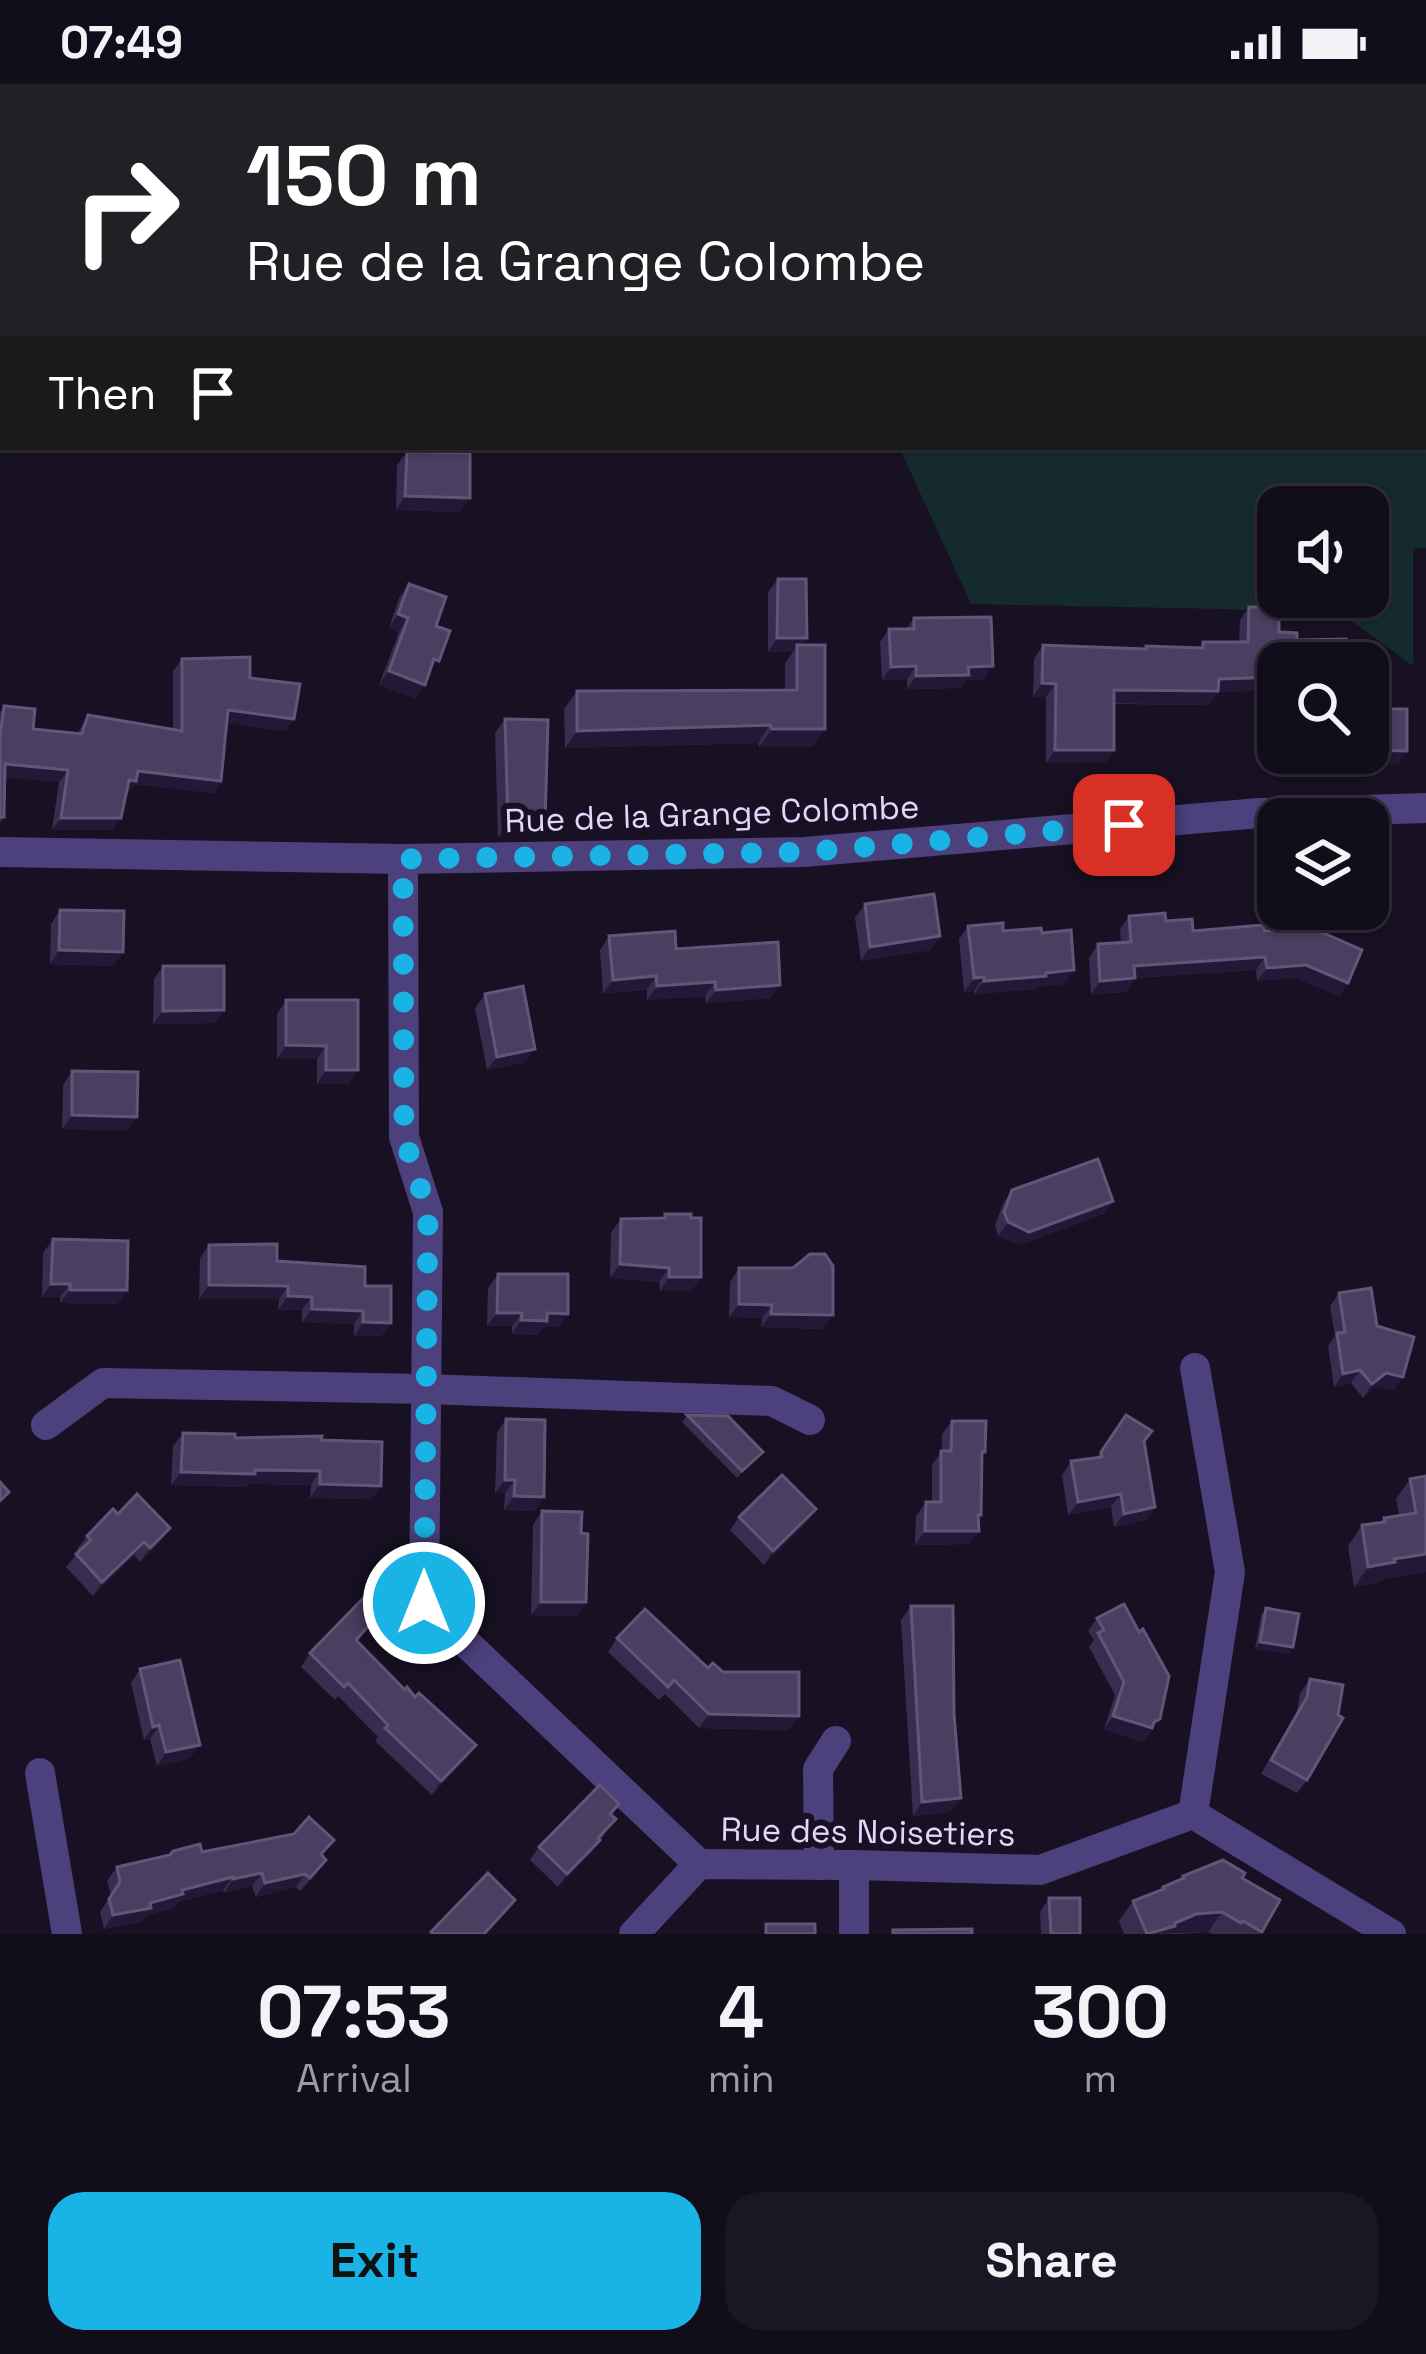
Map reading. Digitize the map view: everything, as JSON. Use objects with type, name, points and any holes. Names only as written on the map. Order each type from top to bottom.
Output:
[{"type":"street","name":"Rue de la Grange Colombe","points":[[0,852],[403,859],[804,852],[1260,813],[1426,808]]},
{"type":"street","points":[[403,859],[404,1137],[428,1212],[424,1603],[699,1864]]},
{"type":"street","points":[[1195,1368],[1230,1572],[1192,1814],[1391,1934]]},
{"type":"street","points":[[46,1426],[103,1383],[772,1402],[810,1420]]},
{"type":"street","points":[[819,1864],[818,1769],[836,1741]]},
{"type":"street","points":[[40,1773],[67,1934]]},
{"type":"street","name":"Rue des Noisetiers","points":[[634,1934],[699,1864],[1040,1870],[1192,1814]]},
{"type":"street","points":[[854,1864],[854,1934]]},
{"type":"green space","points":[[900,450],[1426,450],[1426,548],[1413,549],[1413,666],[1389,648],[1389,642],[1380,642],[1348,618],[1389,618],[1389,486],[1257,486],[1257,611],[971,604]]},
{"type":"building","points":[[407,452],[470,453],[470,498],[405,496]]},
{"type":"building","points":[[778,579],[806,579],[807,638],[777,638]]},
{"type":"building","points":[[409,584],[446,597],[436,626],[450,631],[425,685],[389,671],[408,618],[398,614]]},
{"type":"building","points":[[1249,607],[1257,607],[1257,618],[1279,618],[1279,632],[1297,633],[1297,640],[1346,639],[1257,642],[1257,678],[1219,679],[1218,691],[1114,690],[1114,750],[1055,750],[1056,684],[1042,683],[1043,645],[1146,649],[1248,642]]},
{"type":"building","points":[[991,617],[993,666],[968,667],[969,675],[916,676],[916,666],[891,667],[889,629],[914,629],[914,618]]},
{"type":"building","points":[[797,645],[825,645],[825,729],[772,729],[770,725],[577,731],[577,691],[797,690]]},
{"type":"building","points":[[250,657],[250,678],[300,684],[294,719],[228,710],[221,781],[138,771],[136,781],[129,780],[121,818],[61,818],[68,770],[5,764],[4,817],[0,817],[4,706],[35,709],[33,729],[82,734],[88,715],[182,731],[182,659]]},
{"type":"building","points":[[1389,709],[1407,709],[1407,751],[1389,750]]},
{"type":"building","points":[[505,719],[548,720],[545,823],[508,823]]},
{"type":"building","points":[[934,894],[940,936],[870,947],[865,904]]},
{"type":"building","points":[[60,910],[124,911],[123,952],[59,950]]},
{"type":"building","points":[[1165,913],[1166,921],[1192,919],[1193,931],[1257,926],[1264,931],[1317,930],[1362,950],[1348,983],[1306,965],[1267,968],[1265,957],[1134,966],[1135,978],[1100,981],[1098,944],[1131,942],[1129,916]]},
{"type":"building","points":[[1003,923],[1003,931],[1071,930],[1074,970],[984,981],[984,977],[974,978],[968,926]]},
{"type":"building","points":[[675,931],[676,949],[778,942],[780,985],[716,990],[715,982],[657,986],[656,976],[613,980],[609,936]]},
{"type":"building","points":[[163,966],[224,966],[224,1010],[163,1011]]},
{"type":"building","points":[[523,986],[535,1049],[497,1057],[485,994]]},
{"type":"building","points":[[286,1000],[358,1000],[358,1070],[326,1070],[326,1046],[286,1045]]},
{"type":"building","points":[[72,1071],[138,1072],[137,1117],[72,1115]]},
{"type":"building","points":[[1098,1159],[1113,1201],[1029,1232],[1008,1222],[1004,1212],[1012,1190]]},
{"type":"building","points":[[665,1214],[701,1218],[701,1277],[669,1277],[669,1268],[620,1264],[621,1219],[665,1218]]},
{"type":"building","points":[[53,1239],[128,1241],[127,1290],[70,1290],[70,1284],[51,1284]]},
{"type":"building","points":[[277,1244],[277,1261],[365,1267],[365,1286],[391,1286],[391,1323],[363,1322],[363,1311],[312,1309],[312,1297],[288,1296],[288,1286],[209,1285],[209,1245]]},
{"type":"building","points":[[810,1254],[825,1254],[833,1266],[833,1315],[771,1314],[772,1305],[739,1304],[739,1268],[793,1268]]},
{"type":"building","points":[[498,1274],[568,1274],[568,1314],[547,1313],[547,1321],[521,1320],[522,1313],[497,1313]]},
{"type":"building","points":[[1371,1288],[1377,1326],[1414,1337],[1403,1377],[1386,1373],[1372,1384],[1360,1370],[1343,1374],[1337,1333],[1345,1332],[1339,1293]]},
{"type":"building","points":[[687,1415],[728,1416],[763,1452],[742,1471]]},
{"type":"building","points":[[1126,1415],[1152,1431],[1144,1441],[1155,1507],[1124,1514],[1121,1494],[1078,1502],[1071,1461],[1102,1457]]},
{"type":"building","points":[[506,1419],[545,1420],[544,1497],[514,1496],[515,1480],[505,1480]]},
{"type":"building","points":[[952,1421],[986,1421],[979,1531],[925,1531],[926,1502],[941,1502],[941,1451],[951,1451]]},
{"type":"building","points":[[183,1433],[382,1442],[381,1486],[320,1484],[320,1471],[181,1472]]},
{"type":"building","points":[[782,1475],[816,1509],[773,1551],[739,1517]]},
{"type":"building","points":[[1426,1476],[1426,1554],[1368,1567],[1362,1525],[1416,1513],[1410,1479]]},
{"type":"building","points":[[137,1494],[170,1528],[150,1548],[144,1542],[102,1582],[76,1554],[113,1509],[118,1514]]},
{"type":"building","points":[[542,1511],[582,1512],[581,1533],[588,1534],[586,1602],[541,1602]]},
{"type":"building","points":[[373,1588],[389,1603],[356,1640],[405,1690],[407,1687],[415,1697],[419,1693],[476,1745],[441,1781],[385,1728],[388,1725],[348,1683],[344,1687],[310,1653]]},
{"type":"building","points":[[1124,1604],[1169,1676],[1160,1719],[1152,1728],[1113,1716],[1124,1682],[1098,1633],[1104,1630],[1097,1618]]},
{"type":"building","points":[[911,1606],[953,1606],[961,1798],[922,1802]]},
{"type":"building","points":[[1266,1608],[1299,1614],[1293,1647],[1260,1642]]},
{"type":"building","points":[[645,1609],[708,1668],[713,1663],[723,1672],[799,1672],[799,1716],[709,1714],[674,1680],[668,1687],[617,1638]]},
{"type":"building","points":[[180,1660],[200,1745],[166,1752],[159,1725],[153,1727],[140,1669]]},
{"type":"building","points":[[1310,1679],[1343,1685],[1338,1715],[1343,1718],[1307,1780],[1271,1760],[1307,1697]]},
{"type":"building","points":[[600,1785],[619,1804],[610,1814],[616,1819],[567,1874],[539,1847]]},
{"type":"building","points":[[309,1817],[334,1840],[321,1854],[326,1860],[310,1878],[305,1874],[265,1883],[262,1873],[233,1877],[182,1890],[183,1894],[150,1903],[151,1908],[113,1915],[109,1899],[120,1882],[117,1867],[200,1844],[202,1852],[294,1834]]},
{"type":"building","points":[[1223,1860],[1245,1873],[1242,1878],[1280,1900],[1262,1932],[1222,1912],[1196,1914],[1147,1934],[1133,1901]]},
{"type":"building","points":[[488,1873],[515,1900],[484,1934],[433,1934],[431,1932]]},
{"type":"building","points":[[1049,1898],[1080,1898],[1080,1934],[1051,1934]]},
{"type":"building","points":[[766,1924],[815,1924],[815,1934],[766,1934]]},
{"type":"building","points":[[972,1929],[972,1934],[893,1934],[893,1930]]},
{"type":"route","points":[[424,1603],[428,1212],[404,1137],[403,859],[804,852],[1124,825]]}]
